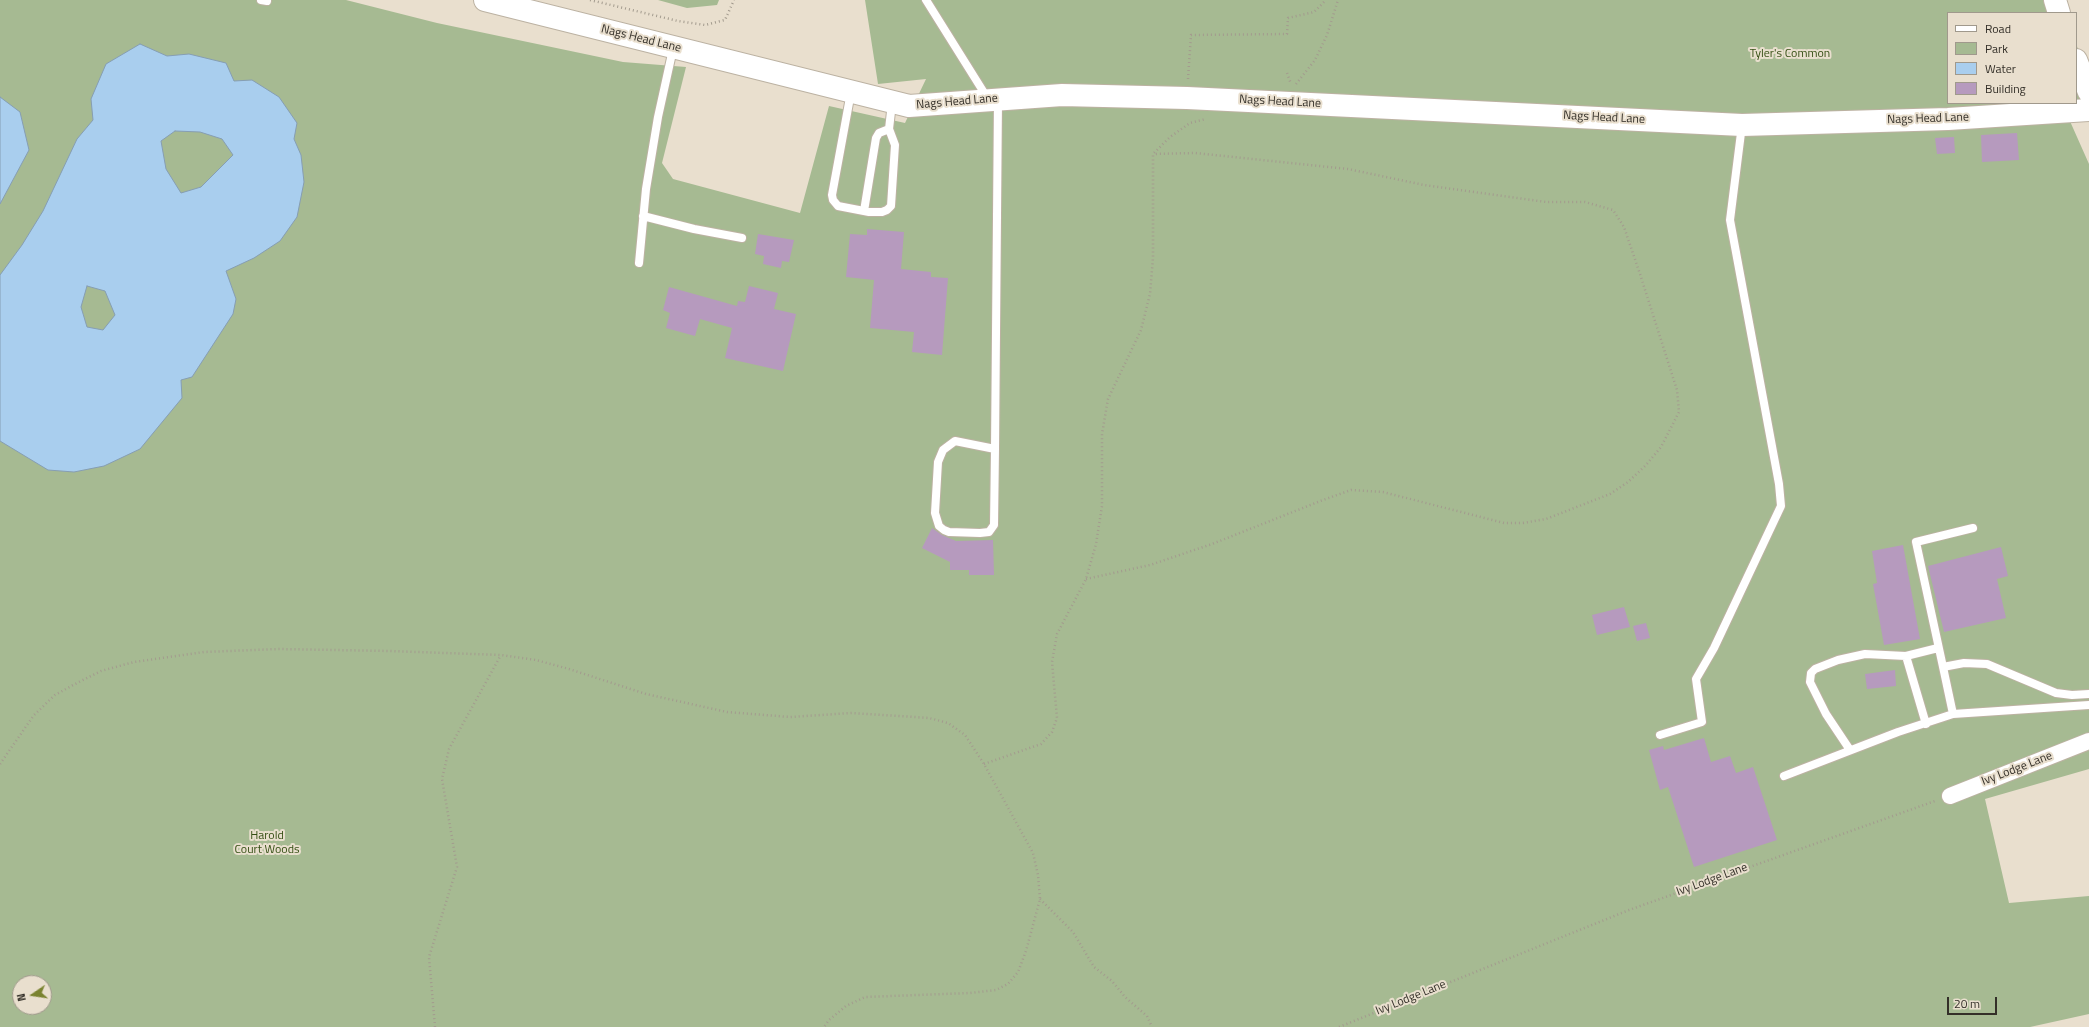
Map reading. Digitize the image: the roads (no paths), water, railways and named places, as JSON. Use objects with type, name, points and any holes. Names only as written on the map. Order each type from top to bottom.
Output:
[{"type":"street","name":"Nags Head Lane","points":[[485,0],[909,106],[1062,95],[1187,98],[1742,125],[1948,119],[2036,104]]},
{"type":"street","points":[[2055,0],[2059,12]]},
{"type":"street","points":[[2077,63],[2089,95]]},
{"type":"street","name":"Nags Head Lane","points":[[2077,97],[2089,95]]},
{"type":"street","name":"Ivy Lodge Lane","points":[[1950,796],[2089,741]]},
{"type":"lane","points":[[926,0],[993,99],[995,449],[993,527],[989,532],[980,533],[949,532],[944,530],[939,526],[935,513],[938,462],[943,450],[955,441],[995,449]]},
{"type":"lane","points":[[639,263],[643,216],[658,117],[674,47]]},
{"type":"lane","points":[[851,92],[832,195],[833,200],[838,206],[864,211],[882,212],[891,206],[895,145],[889,129],[892,102]]},
{"type":"lane","points":[[1660,735],[1702,722],[1696,679],[1714,648],[1781,506],[1779,484],[1730,220],[1742,125]]},
{"type":"lane","points":[[864,211],[876,138],[879,133],[889,129]]},
{"type":"lane","points":[[643,216],[694,229],[742,238]]},
{"type":"lane","points":[[1953,714],[1916,542],[1973,528]]},
{"type":"lane","points":[[1850,750],[1813,691],[1810,682],[1811,673],[1815,669],[1838,660],[1865,654],[1906,656],[1938,648]]},
{"type":"lane","points":[[1906,656],[1926,724]]},
{"type":"lane","points":[[1943,667],[1964,663],[1987,664],[2056,693],[2089,694]]},
{"type":"lane","points":[[1784,776],[1898,732],[1953,714],[2089,705]]},
{"type":"water","points":[[140,44],[167,56],[189,54],[226,63],[234,81],[252,80],[279,97],[297,123],[294,139],[301,155],[304,182],[297,217],[280,241],[254,258],[226,271],[236,299],[233,314],[192,377],[181,380],[182,398],[140,449],[104,466],[74,472],[48,470],[0,441],[0,275],[22,245],[43,211],[77,139],[93,120],[91,99],[106,64]],"holes":[[[175,131],[200,132],[222,139],[233,155],[201,187],[181,193],[166,169],[161,141]],[[87,286],[105,291],[115,315],[103,330],[87,327],[81,307]]]},
{"type":"water","points":[[0,97],[20,112],[29,150],[0,204]]},
{"type":"park label","name":"Tyler's Common","points":[[1790,54]]},
{"type":"park label","name":"Harold Court Woods","points":[[267,843]]}]
